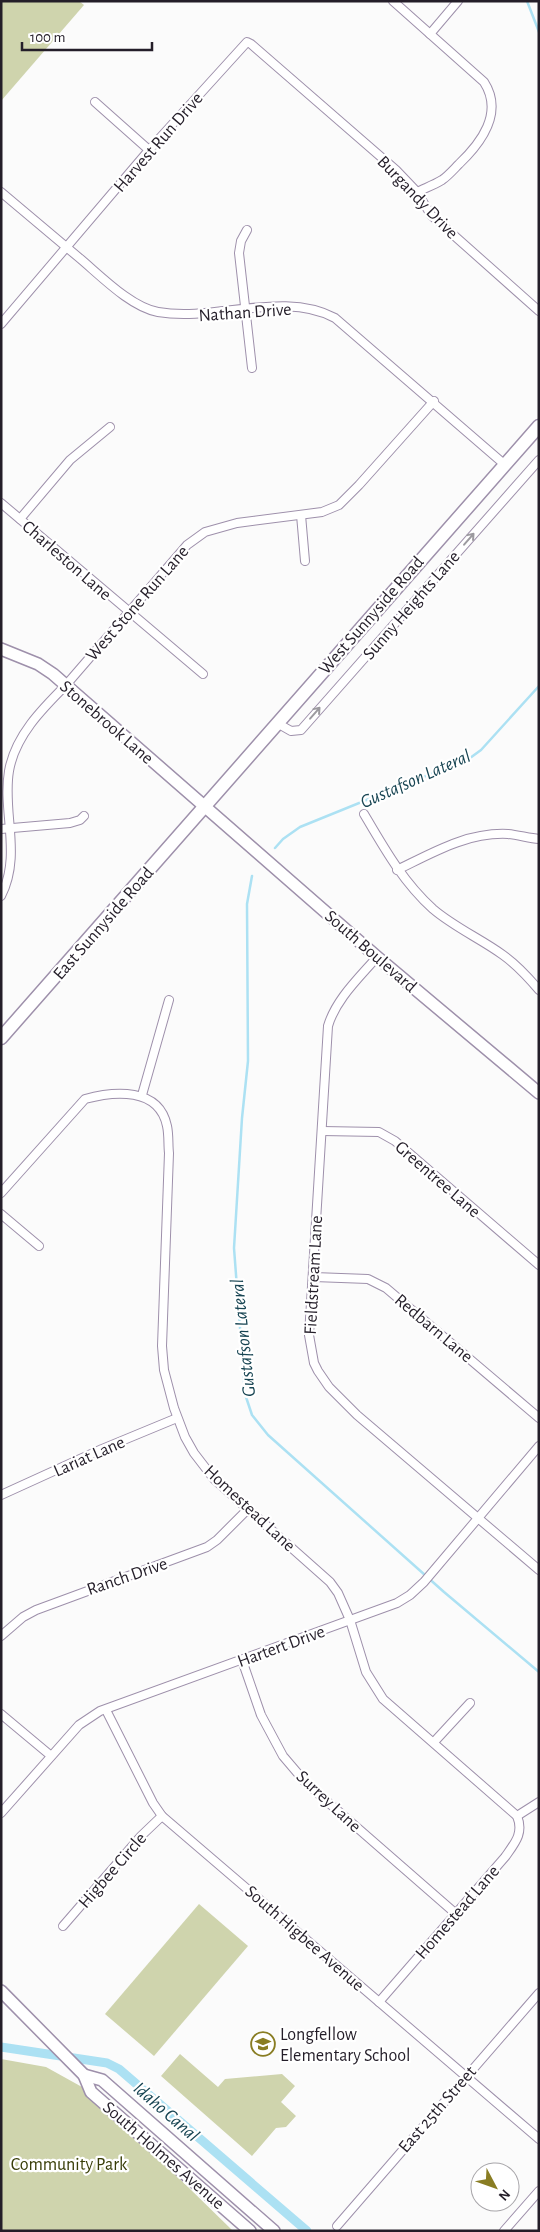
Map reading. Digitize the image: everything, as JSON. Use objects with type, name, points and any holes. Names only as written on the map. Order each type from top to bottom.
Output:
[{"type":"main road","name":"West Sunnyside Road","points":[[205,807],[539,426]]},
{"type":"main road","name":"East Sunnyside Road","points":[[1,1038],[205,807]]},
{"type":"street","points":[[392,1],[484,82],[490,94],[492,113],[481,140],[468,156],[443,180],[417,192]]},
{"type":"street","points":[[430,34],[458,1]]},
{"type":"street","name":"Harvest Run Drive","points":[[1,324],[241,47],[247,42],[251,44]]},
{"type":"street","name":"Burgandy Drive","points":[[251,44],[396,170],[417,192],[431,216],[539,312]]},
{"type":"street","points":[[95,102],[150,150]]},
{"type":"street","name":"Nathan Drive","points":[[1,192],[121,293],[148,309],[187,316],[244,309],[286,307],[328,314],[343,324],[434,401],[504,464]]},
{"type":"street","points":[[247,230],[241,241],[239,253],[252,368]]},
{"type":"street","name":"West Stone Run Lane","points":[[1,896],[8,880],[11,865],[12,829],[8,795],[9,771],[23,736],[46,704],[66,685],[187,545],[197,537],[237,523],[322,512],[339,505],[434,401]]},
{"type":"street","points":[[20,519],[70,460],[110,427]]},
{"type":"street","name":"Sunny Heights Lane","points":[[277,723],[290,731],[301,730],[539,460]]},
{"type":"street","name":"Charleston Lane","points":[[1,503],[128,613],[203,674]]},
{"type":"street","points":[[300,515],[305,561]]},
{"type":"street","name":"Stonebrook Lane","points":[[1,649],[38,664],[66,685],[205,807]]},
{"type":"street","name":"South Boulevard","points":[[205,807],[377,957],[538,1092]]},
{"type":"street","points":[[364,814],[397,870],[416,893],[435,910],[504,955],[539,990]]},
{"type":"street","points":[[1,829],[70,823],[80,820],[84,816]]},
{"type":"street","points":[[397,870],[445,846],[466,839],[508,834],[539,839]]},
{"type":"street","name":"Fieldstream Lane","points":[[377,957],[340,1001],[331,1014],[328,1026],[314,1277],[308,1322],[314,1363],[329,1387],[357,1415],[539,1570]]},
{"type":"street","points":[[1,1193],[85,1099],[105,1093],[145,1097],[169,1000]]},
{"type":"street","name":"Homestead Lane","points":[[145,1097],[160,1110],[167,1126],[169,1154],[162,1346],[164,1370],[177,1418],[194,1453],[214,1479],[330,1582],[350,1620],[366,1672],[383,1699],[517,1816],[520,1824],[518,1839],[505,1857],[379,2002]]},
{"type":"street","name":"Greentree Lane","points":[[322,1131],[379,1132],[395,1141],[539,1265]]},
{"type":"street","points":[[1,1214],[39,1246]]},
{"type":"street","name":"Redbarn Lane","points":[[314,1277],[368,1279],[386,1288],[539,1418]]},
{"type":"street","name":"Lariat Lane","points":[[1,1495],[177,1418]]},
{"type":"street","name":"Hartert Drive","points":[[1,1814],[50,1755],[79,1725],[100,1711],[398,1603],[410,1595],[431,1574],[539,1446]]},
{"type":"street","name":"Ranch Drive","points":[[1,1636],[23,1617],[36,1610],[207,1547],[217,1540],[248,1510]]},
{"type":"street","name":"Surrey Lane","points":[[242,1660],[261,1715],[283,1756],[306,1782],[456,1913]]},
{"type":"street","points":[[434,1742],[470,1703]]},
{"type":"street","name":"South Higbee Avenue","points":[[106,1710],[152,1803],[162,1816],[539,2139]]},
{"type":"street","points":[[1,1714],[50,1755]]},
{"type":"street","points":[[517,1816],[539,1802]]},
{"type":"street","name":"Higbee Circle","points":[[63,1926],[141,1836],[162,1816]]},
{"type":"street","name":"South Holmes Avenue","points":[[1,1991],[84,2075],[91,2092],[250,2231]]},
{"type":"street","name":"East 25th Street","points":[[337,2226],[539,1993]]},
{"type":"street","name":"South Holmes Avenue","points":[[84,2075],[102,2080],[274,2231]]},
{"type":"street","points":[[504,2231],[539,2191]]},
{"type":"green space","points":[[1,1],[79,1],[84,5],[1,101]]},
{"type":"green space","points":[[199,1904],[248,1946],[154,2056],[105,2014]]},
{"type":"green space","points":[[180,2054],[218,2087],[225,2079],[282,2074],[295,2086],[281,2102],[296,2116],[286,2127],[276,2128],[252,2156],[161,2076]]},
{"type":"green space","name":"Community Park","points":[[1,2059],[46,2067],[91,2092],[233,2231],[1,2231]]},
{"type":"waterway","name":"Gustafson Lateral","points":[[527,1],[539,32]]},
{"type":"waterway","name":"Gustafson Lateral","points":[[275,848],[283,839],[300,827],[470,758],[481,750],[539,686]]},
{"type":"waterway","name":"Gustafson Lateral","points":[[252,876],[247,904],[248,1061],[242,1118],[234,1248],[245,1394],[252,1415],[268,1435],[444,1592],[539,1672]]},
{"type":"waterway","name":"Idaho Canal","points":[[1,2047],[107,2063],[119,2069],[307,2231]]},
{"type":"place","name":"Longfellow Elementary School","points":[[263,2044]]}]
